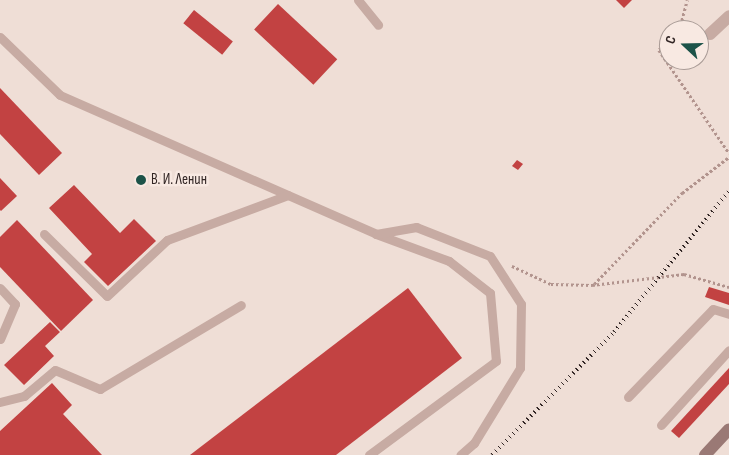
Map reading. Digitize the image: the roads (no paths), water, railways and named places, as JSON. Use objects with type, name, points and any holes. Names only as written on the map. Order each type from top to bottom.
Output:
[{"type":"main road","points":[[705,455],[729,429]]},
{"type":"street","points":[[710,34],[729,16]]},
{"type":"lane","points":[[358,0],[378,25]]},
{"type":"lane","points":[[0,37],[60,95],[376,234],[449,261],[490,293],[496,361],[369,455]]},
{"type":"lane","points":[[44,234],[107,296],[167,240],[288,195]]},
{"type":"lane","points":[[376,234],[416,227],[490,256],[521,304],[520,368],[474,442],[460,455]]},
{"type":"lane","points":[[0,288],[15,304],[0,339]]},
{"type":"lane","points":[[0,402],[24,396],[55,370],[100,390],[241,305]]},
{"type":"lane","points":[[628,397],[713,309],[729,314]]},
{"type":"lane","points":[[662,425],[729,350]]},
{"type":"railway","points":[[492,455],[614,332],[729,191]]},
{"type":"place","name":"В. И. Ленин","points":[[141,180]]}]
